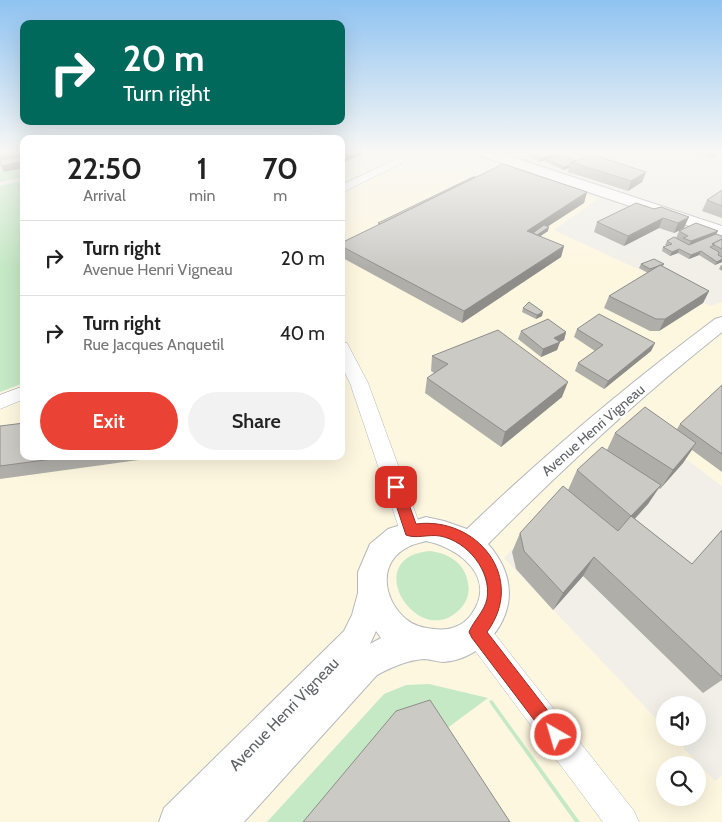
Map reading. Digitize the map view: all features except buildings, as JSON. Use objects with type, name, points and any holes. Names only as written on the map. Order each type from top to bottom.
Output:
[{"type":"main road","points":[[601,191],[722,232]]},
{"type":"street","name":"Avenue Henri Vigneau","points":[[470,544],[539,476],[678,357],[722,323]]},
{"type":"street","points":[[345,355],[359,383],[411,531]]},
{"type":"street","points":[[0,402],[20,394]]},
{"type":"street","name":"Avenue Henri Vigneau","points":[[218,822],[366,664],[392,650],[422,644],[442,646],[461,642],[477,632],[490,616],[495,597],[493,576],[484,558],[470,544],[441,530],[411,531],[396,537],[374,561],[370,578],[372,595],[378,611],[389,625],[404,636],[422,644]]},
{"type":"street","name":"Avenue Henri Vigneau","points":[[178,822],[355,642],[366,619],[372,595]]},
{"type":"street","points":[[477,632],[623,822]]},
{"type":"shaded area","points":[[0,191],[20,191],[20,460],[345,460],[345,191],[580,191],[599,198],[554,230],[655,277],[710,306],[722,302],[722,486],[634,420],[504,558],[656,718],[656,746],[682,746],[691,756],[656,756],[656,806],[706,806],[706,772],[715,781],[722,776],[722,822],[0,822]]},
{"type":"green space","points":[[0,191],[20,191],[20,384],[0,392]]},
{"type":"green space","points":[[430,551],[443,554],[455,560],[463,570],[469,587],[464,604],[459,610],[443,619],[427,619],[413,611],[402,598],[397,583],[398,569],[409,557]]},
{"type":"green space","points":[[429,684],[488,698],[446,729],[304,822],[267,822],[384,694],[406,685]]},
{"type":"green space","points":[[492,700],[580,822],[575,822],[492,706],[489,701]]},
{"type":"route","points":[[396,487],[411,531],[441,530],[470,544],[484,558],[493,576],[495,597],[490,616],[477,632],[556,735]]}]
